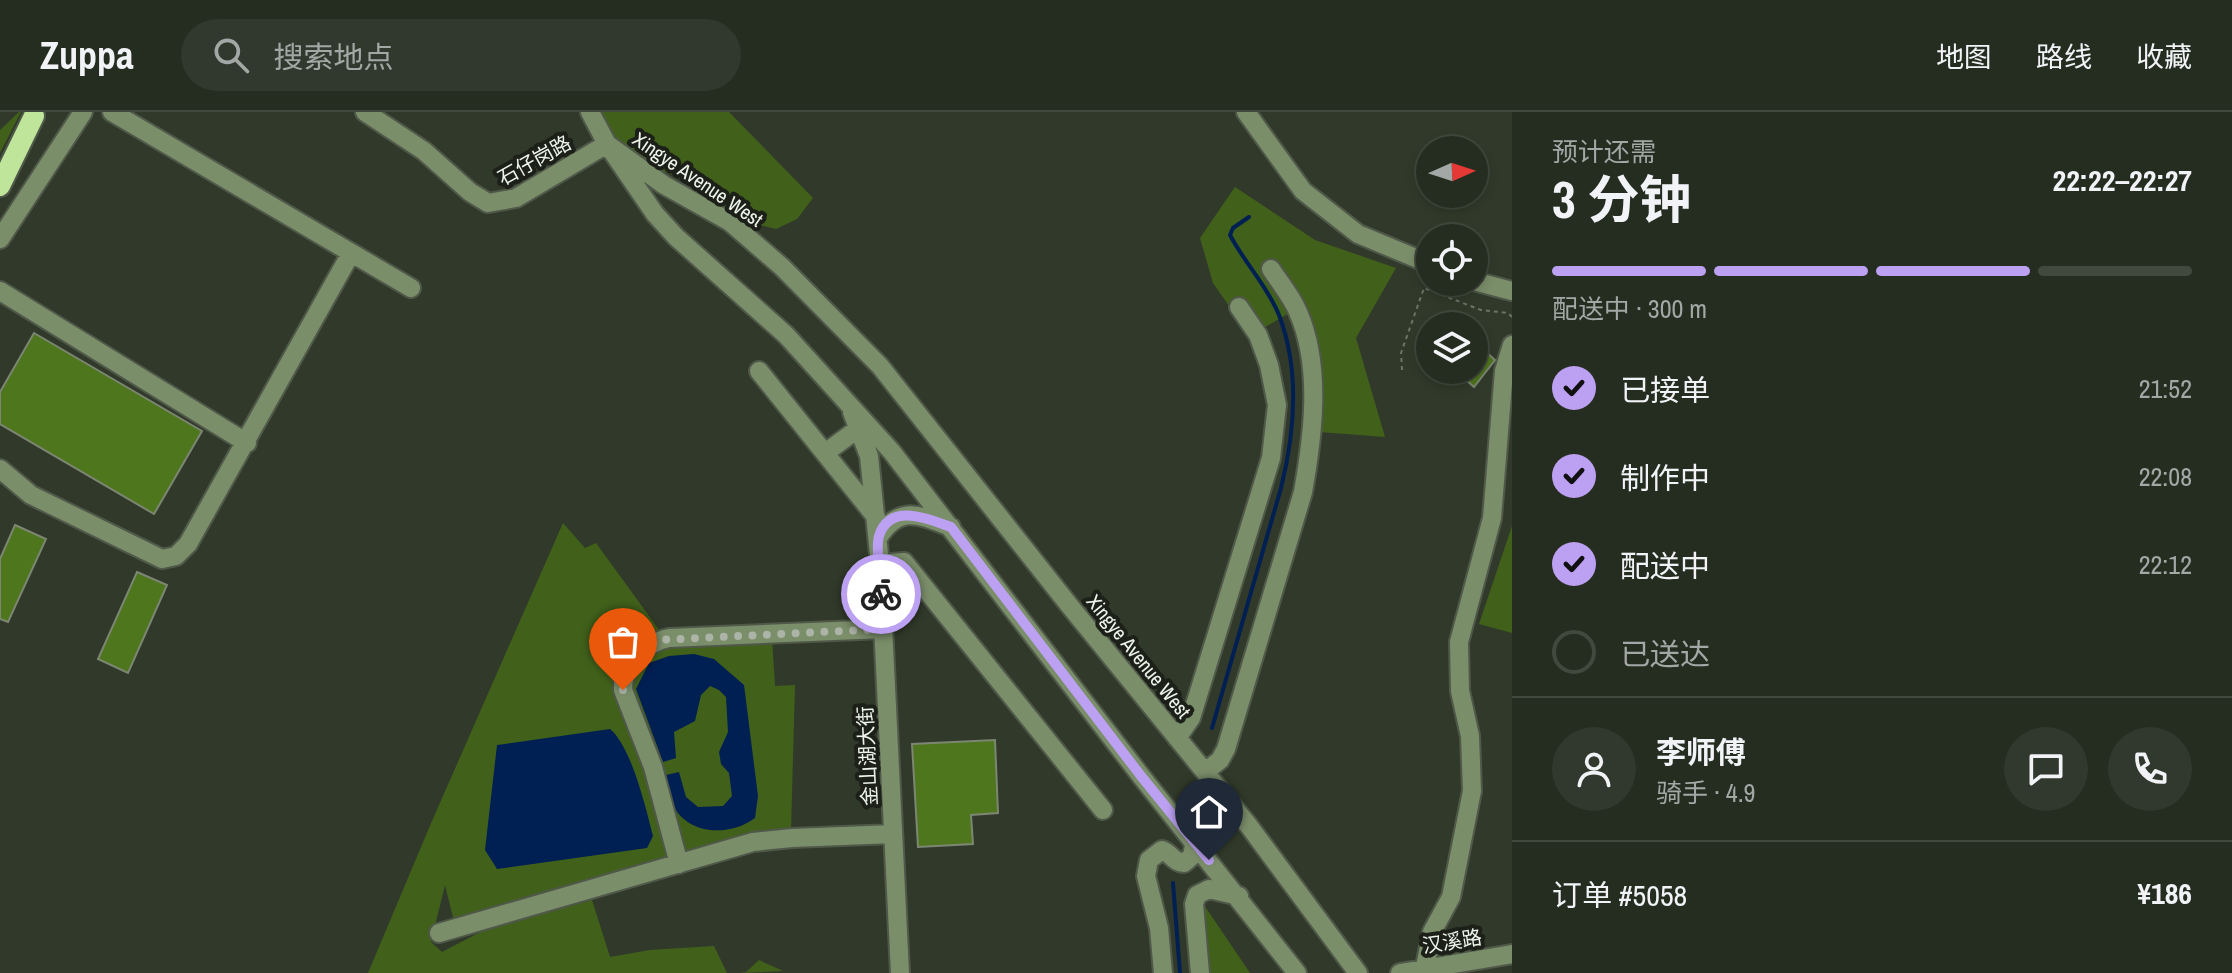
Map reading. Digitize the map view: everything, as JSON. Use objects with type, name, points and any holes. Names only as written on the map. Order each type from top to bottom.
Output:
[{"type":"main road","points":[[0,186],[34,116]]},
{"type":"street","points":[[0,239],[83,112]]},
{"type":"street","points":[[112,112],[411,288]]},
{"type":"street","name":"石仔岗路","points":[[365,112],[424,151],[470,192],[488,203],[516,198],[607,144]]},
{"type":"street","points":[[590,112],[607,144]]},
{"type":"street","points":[[1246,112],[1303,191],[1358,234],[1416,258]]},
{"type":"street","name":"Xingye Avenue West","points":[[607,144],[655,214],[676,237],[786,335],[892,452],[1297,973]]},
{"type":"street","name":"Xingye Avenue West","points":[[607,144],[664,185],[730,222],[782,267],[880,366],[1249,826],[1358,973]]},
{"type":"street","points":[[0,469],[31,495],[162,559],[176,556],[188,544],[247,443],[351,253]]},
{"type":"street","points":[[1205,772],[1220,760],[1226,749],[1303,492],[1309,459],[1313,386],[1308,347],[1298,312],[1271,269]]},
{"type":"street","points":[[1488,285],[1512,291]]},
{"type":"street","points":[[3,298],[247,443]]},
{"type":"street","points":[[1177,738],[1191,718],[1271,458],[1277,405],[1269,365],[1258,335],[1239,307]]},
{"type":"street","points":[[1425,967],[1432,932],[1451,897],[1472,791],[1470,736],[1460,691],[1459,642],[1492,518],[1504,371],[1512,345]]},
{"type":"street","points":[[759,371],[876,517]]},
{"type":"street","name":"金山湖大街","points":[[835,386],[853,413],[869,456],[876,517],[900,973]]},
{"type":"street","points":[[825,453],[859,428]]},
{"type":"street","points":[[878,538],[886,525],[895,518],[907,515],[918,515],[951,527]]},
{"type":"street","points":[[880,564],[904,562],[1103,810]]},
{"type":"street","points":[[679,864],[653,767],[623,690],[623,679],[628,669],[647,647],[669,638],[883,629]]},
{"type":"street","points":[[439,933],[753,842],[893,834]]},
{"type":"street","points":[[1163,973],[1159,928],[1146,876],[1149,860],[1162,850],[1177,862],[1184,863],[1192,856],[1195,841]]},
{"type":"street","points":[[1200,973],[1194,904],[1197,895],[1209,889],[1239,896]]},
{"type":"street","name":"汉溪路","points":[[1400,973],[1512,954]]},
{"type":"path","points":[[1402,370],[1401,353],[1424,288],[1481,310],[1508,313],[1512,317]]},
{"type":"green space","points":[[21,112],[0,153],[0,130]]},
{"type":"green space","points":[[601,112],[729,112],[813,198],[797,219],[776,229],[760,225],[737,205],[636,158],[612,133]]},
{"type":"green space","points":[[1235,187],[1315,240],[1396,268],[1356,338],[1385,437],[1320,432],[1301,306],[1250,336],[1213,283],[1200,238]]},
{"type":"green space","points":[[563,523],[585,548],[596,543],[660,631],[771,623],[775,686],[795,685],[791,829],[454,921],[445,885],[431,942],[442,952],[484,930],[592,900],[610,957],[650,950],[714,946],[727,973],[368,973],[432,821]]},
{"type":"green space","points":[[1512,526],[1512,633],[1479,624]]},
{"type":"green space","points":[[1204,905],[1250,973],[1204,973],[1198,909]]},
{"type":"green space","points":[[759,960],[783,971],[740,973],[746,972]]},
{"type":"water","points":[[694,654],[714,659],[744,685],[758,796],[755,818],[734,828],[700,828],[681,817],[670,796],[666,775],[679,772],[686,797],[698,807],[723,806],[732,796],[729,773],[721,764],[719,752],[728,732],[726,697],[710,686],[701,695],[695,721],[674,732],[676,758],[663,762],[636,689],[649,663],[669,656]]},
{"type":"water","points":[[610,729],[625,749],[642,794],[653,836],[647,848],[497,869],[485,850],[497,745]]},
{"type":"building","points":[[34,333],[202,431],[154,514],[0,424],[0,392]]},
{"type":"building","points":[[1488,354],[1495,360],[1488,369]]},
{"type":"building","points":[[15,525],[46,539],[8,622],[0,619],[0,559]]},
{"type":"building","points":[[137,572],[167,585],[128,673],[98,659]]},
{"type":"building","points":[[995,740],[998,813],[971,815],[973,844],[918,847],[912,744]]},
{"type":"waterway","points":[[1212,728],[1281,488],[1292,423],[1293,379],[1286,336],[1269,294],[1230,235],[1233,228],[1249,217]]},
{"type":"waterway","points":[[1173,883],[1180,973]]},
{"type":"way so far","points":[[623,690],[623,679],[628,669],[647,647],[658,640],[883,629],[881,594]]},
{"type":"route","points":[[881,594],[878,538],[886,525],[895,518],[918,515],[951,527],[1209,860]]}]
